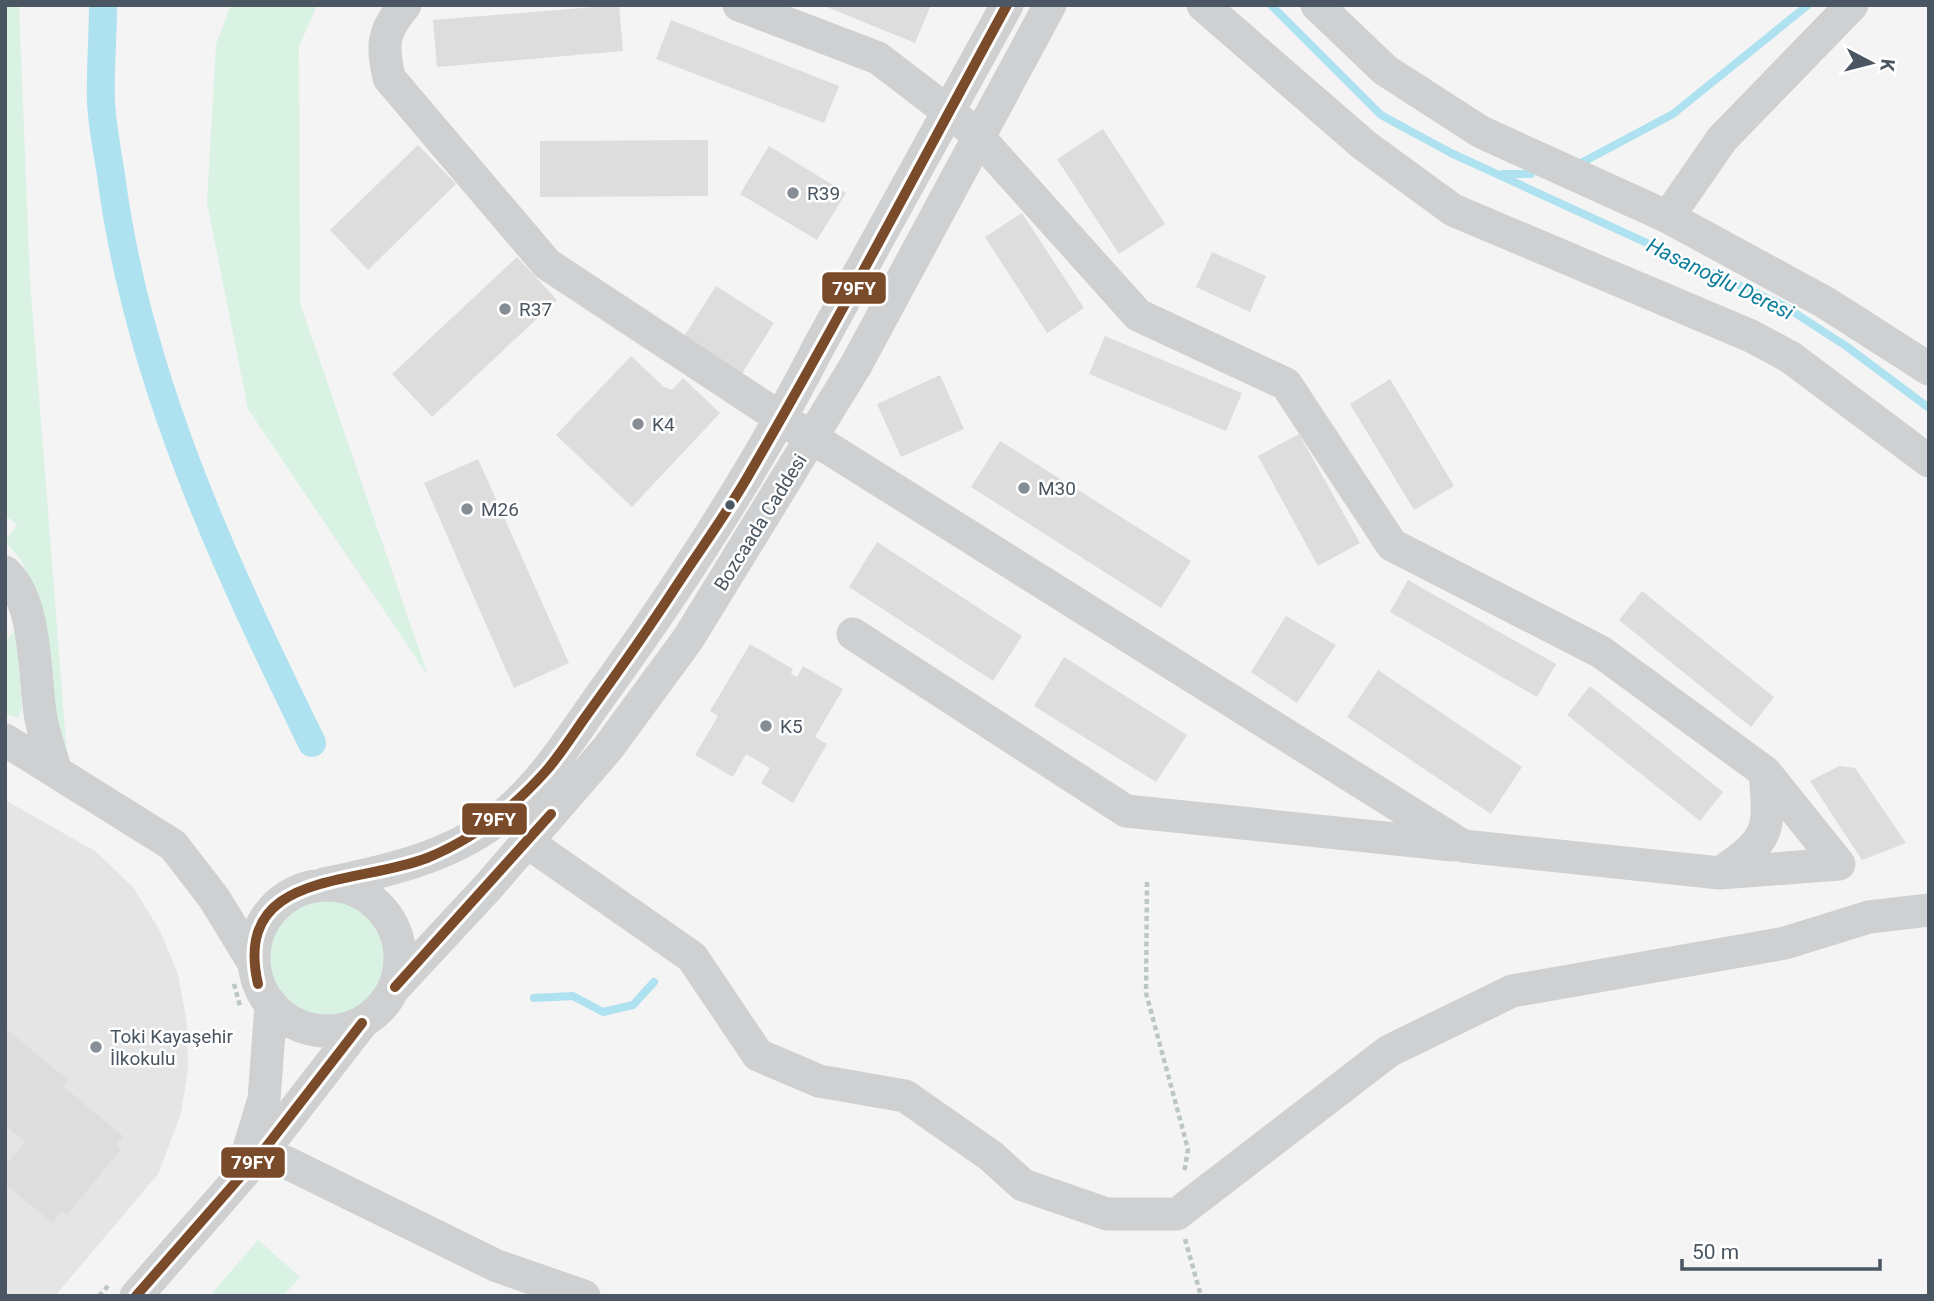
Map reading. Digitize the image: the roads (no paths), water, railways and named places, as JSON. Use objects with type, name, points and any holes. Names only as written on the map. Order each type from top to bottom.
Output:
[{"type":"street","points":[[405,5],[386,31],[384,56],[389,78],[547,264],[782,419],[1463,846]]},
{"type":"street","points":[[739,5],[878,58],[972,130],[1138,315],[1286,384],[1392,545],[1601,652],[1765,772],[1839,864],[1720,873],[1126,811],[853,634]]},
{"type":"street","name":"Bozcaada Caddesi","points":[[324,884],[379,873],[429,858],[498,820],[548,769],[634,650],[750,474],[1007,5]]},
{"type":"street","name":"Bozcaada Caddesi","points":[[396,986],[608,748],[688,639],[856,365],[1050,5]]},
{"type":"street","points":[[1203,5],[1364,145],[1453,210],[1751,337],[1790,357],[1929,461]]},
{"type":"street","points":[[1317,5],[1385,70],[1481,132],[1668,217],[1826,303],[1929,369]]},
{"type":"street","points":[[1668,217],[1722,139],[1853,5]]},
{"type":"street","points":[[5,572],[17,583],[34,646],[40,714],[56,771]]},
{"type":"street","points":[[5,740],[173,845],[214,898],[242,969],[258,984],[256,1007],[264,1099],[253,1162]]},
{"type":"street","points":[[1720,873],[1748,853],[1765,836],[1768,809],[1765,772]]},
{"type":"street","points":[[527,842],[692,957],[758,1055],[820,1080],[905,1096],[991,1156],[1023,1185],[1107,1214],[1177,1214],[1389,1051],[1512,991],[1785,943],[1869,917],[1929,910]]},
{"type":"street","points":[[127,1286],[253,1162],[362,1023],[379,1009],[396,986],[401,962],[398,938],[388,915],[370,897],[348,887],[324,884],[301,888],[281,900],[260,928],[242,969]]},
{"type":"street","points":[[256,1007],[314,1031],[338,1031],[362,1023]]},
{"type":"street","points":[[253,1162],[562,1292]]},
{"type":"waterway","points":[[103,5],[102,119],[123,250],[141,323],[163,395],[216,537],[312,743]]},
{"type":"waterway","name":"Hasanoğlu Deresi","points":[[1271,5],[1381,115],[1451,153],[1784,306],[1846,346],[1929,408]]},
{"type":"waterway","name":"Hasanoğlu Deresi","points":[[1581,163],[1673,114],[1808,5]]},
{"type":"waterway","name":"Hasanoğlu Deresi","points":[[1503,174],[1531,174]]},
{"type":"waterway","points":[[534,998],[573,996],[603,1012],[633,1005],[654,982]]},
{"type":"place","name":"R39","points":[[793,193]]},
{"type":"place","name":"R37","points":[[505,309]]},
{"type":"place","name":"K4","points":[[638,424]]},
{"type":"place","name":"M30","points":[[1024,488]]},
{"type":"place","name":"M26","points":[[467,509]]},
{"type":"place","name":"K5","points":[[766,726]]},
{"type":"place","name":"Toki Kayaşehir İlkokulu","points":[[96,1047]]}]
